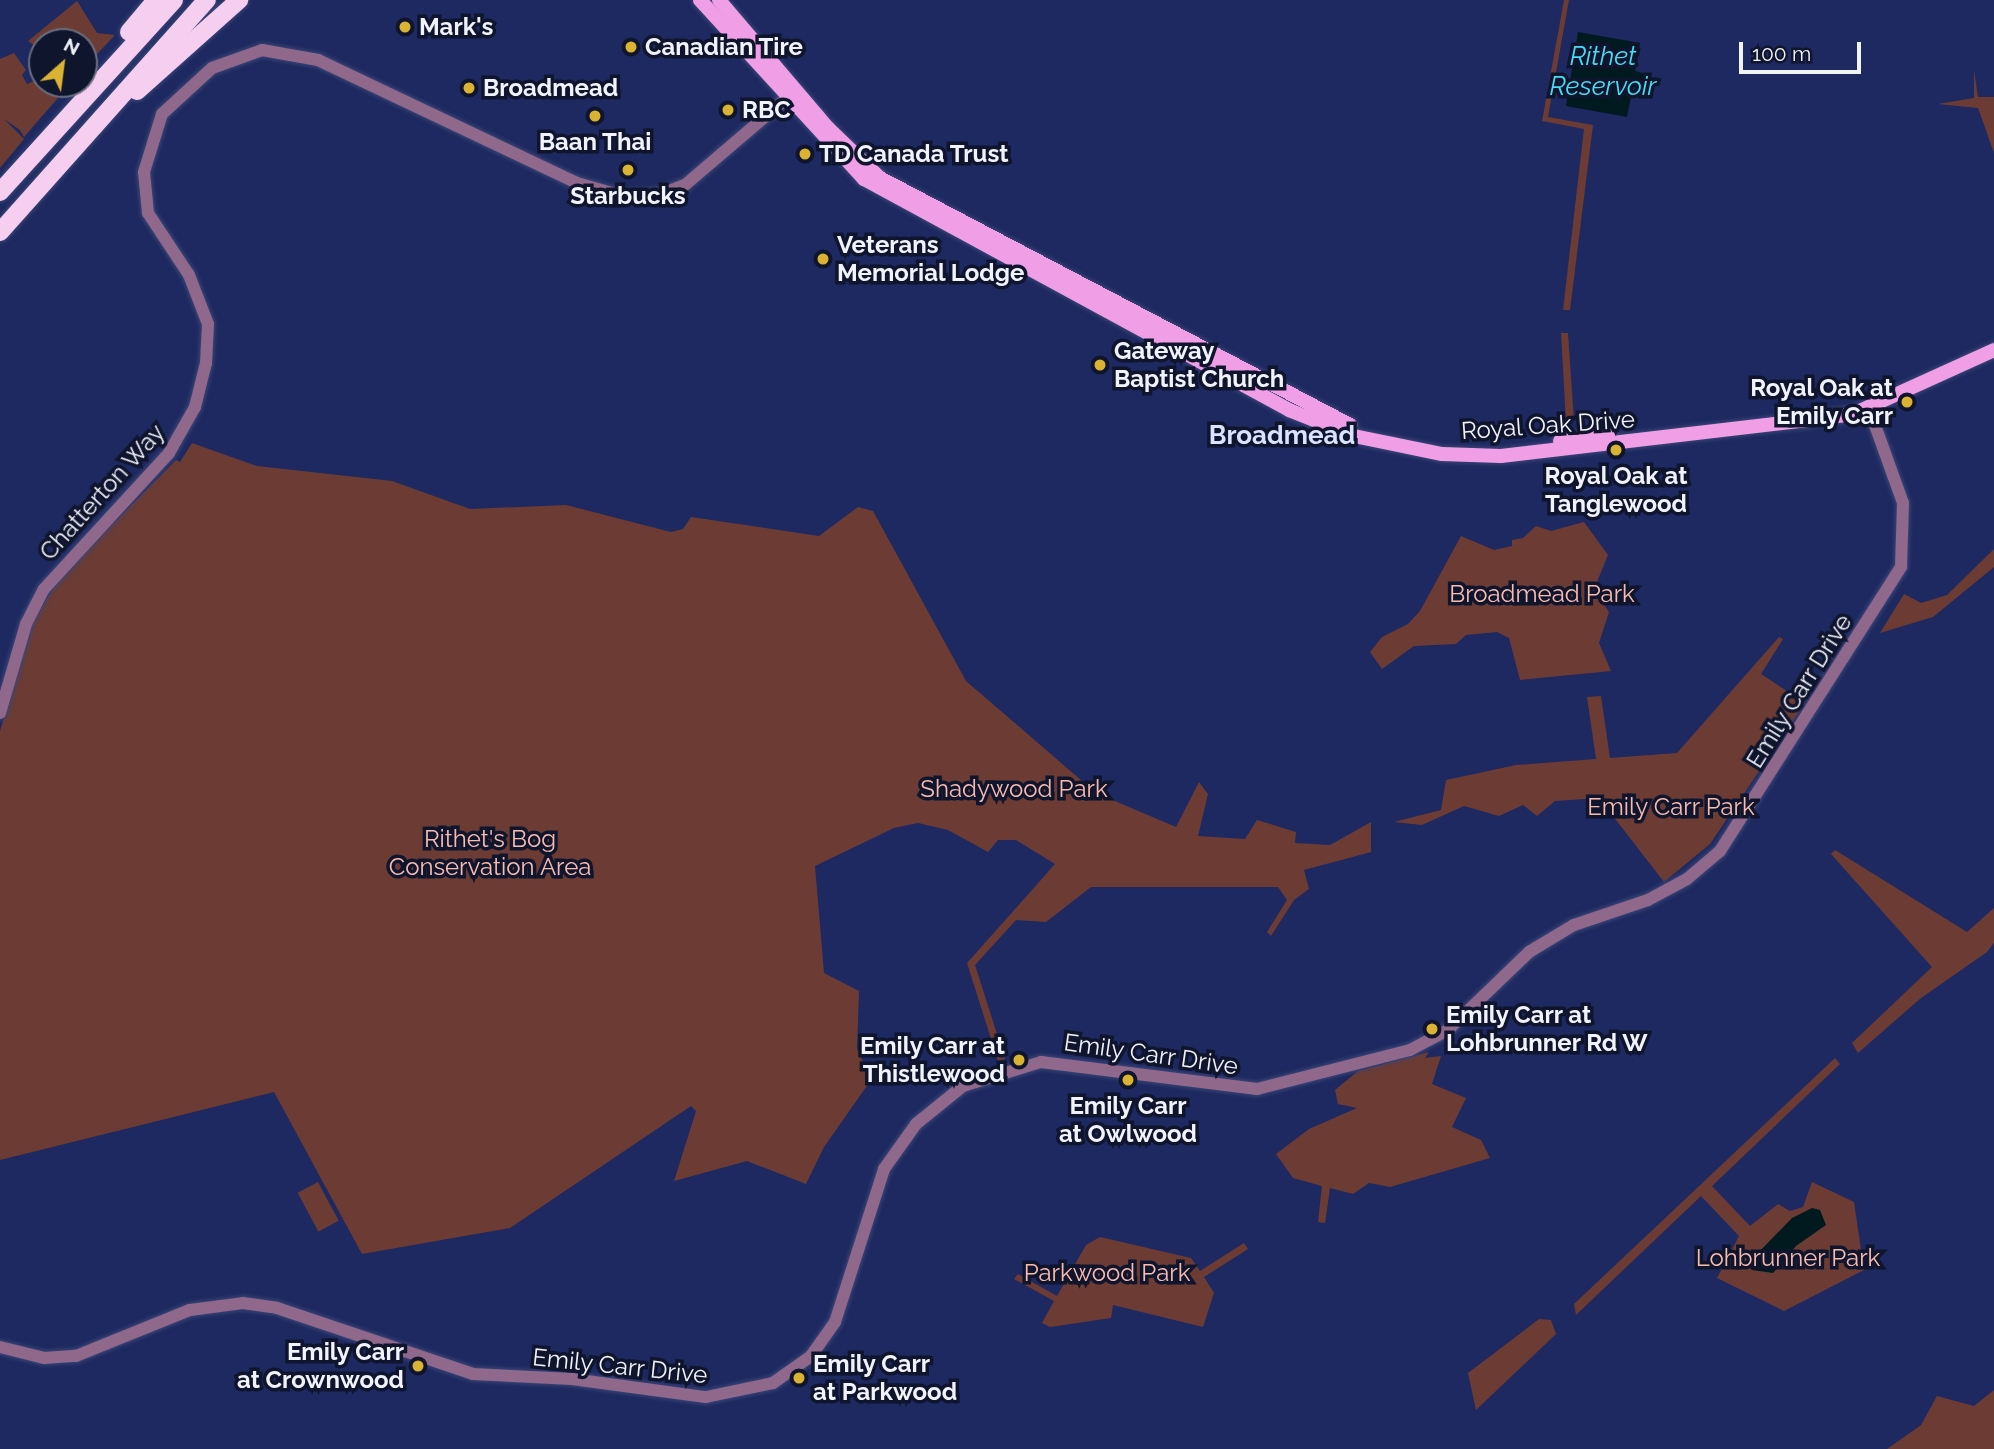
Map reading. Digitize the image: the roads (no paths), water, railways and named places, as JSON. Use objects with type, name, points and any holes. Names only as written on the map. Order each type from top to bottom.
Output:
[{"type":"highway","points":[[98,66],[156,0]]},
{"type":"highway","points":[[0,192],[174,0]]},
{"type":"highway","points":[[0,232],[26,198],[207,0]]},
{"type":"highway","points":[[26,198],[239,0]]},
{"type":"highway","points":[[0,181],[70,98]]},
{"type":"main road","name":"Royal Oak Drive","points":[[700,0],[791,95],[880,178],[1312,409],[1384,435],[1447,446],[1509,447],[1868,406],[1994,350]]},
{"type":"main road","name":"Royal Oak Drive","points":[[719,0],[791,95]]},
{"type":"street","name":"Chatterton Way","points":[[0,713],[26,625],[44,589],[169,453],[195,407],[206,363],[208,324],[189,275],[148,212],[144,172],[162,114],[212,68],[262,50],[318,60],[577,183],[626,197],[661,194],[685,185],[791,95]]},
{"type":"street","name":"Emily Carr Drive","points":[[0,1347],[44,1358],[76,1356],[190,1310],[243,1303],[277,1308],[473,1374],[564,1378],[706,1397],[772,1383],[811,1356],[835,1322],[868,1206],[897,1148],[934,1106],[963,1086],[1041,1062],[1257,1089],[1410,1050],[1433,1042],[1530,952],[1574,925],[1648,900],[1687,879],[1720,851],[1900,567],[1903,503],[1868,406]]},
{"type":"water","name":"Rithet Reservoir","points":[[1578,32],[1640,43],[1635,71],[1646,74],[1644,89],[1633,87],[1627,117],[1566,106]]},
{"type":"water","points":[[1812,1208],[1820,1210],[1826,1225],[1796,1246],[1773,1273],[1752,1270],[1756,1255],[1792,1218]]},
{"type":"place","name":"Mark's","points":[[405,27]]},
{"type":"place","name":"Canadian Tire","points":[[631,47]]},
{"type":"place","name":"Broadmead","points":[[469,88]]},
{"type":"place","name":"RBC","points":[[728,110]]},
{"type":"place","name":"Baan Thai","points":[[595,116]]},
{"type":"place","name":"TD Canada Trust","points":[[805,154]]},
{"type":"place","name":"Starbucks","points":[[628,170]]},
{"type":"place","name":"Veterans Memorial Lodge","points":[[823,259]]},
{"type":"place","name":"Gateway Baptist Church","points":[[1100,365]]},
{"type":"place","name":"Royal Oak at Emily Carr","points":[[1907,402]]},
{"type":"place","name":"Royal Oak at Tanglewood","points":[[1616,450]]},
{"type":"place","name":"Emily Carr at Lohbrunner Rd W","points":[[1432,1029]]},
{"type":"place","name":"Emily Carr at Thistlewood","points":[[1019,1060]]},
{"type":"place","name":"Emily Carr at Owlwood","points":[[1128,1080]]},
{"type":"place","name":"Emily Carr at Crownwood","points":[[418,1366]]},
{"type":"place","name":"Emily Carr at Parkwood","points":[[799,1378]]},
{"type":"district","name":"Broadmead","points":[[1282,436]]},
{"type":"park label","name":"Broadmead Park","points":[[1542,594]]},
{"type":"park label","name":"Shadywood Park","points":[[1014,789]]},
{"type":"park label","name":"Emily Carr Park","points":[[1671,807]]},
{"type":"park label","name":"Rithet's Bog Conservation Area","points":[[490,853]]},
{"type":"park label","name":"Lohbrunner Park","points":[[1788,1258]]},
{"type":"park label","name":"Parkwood Park","points":[[1107,1273]]}]
